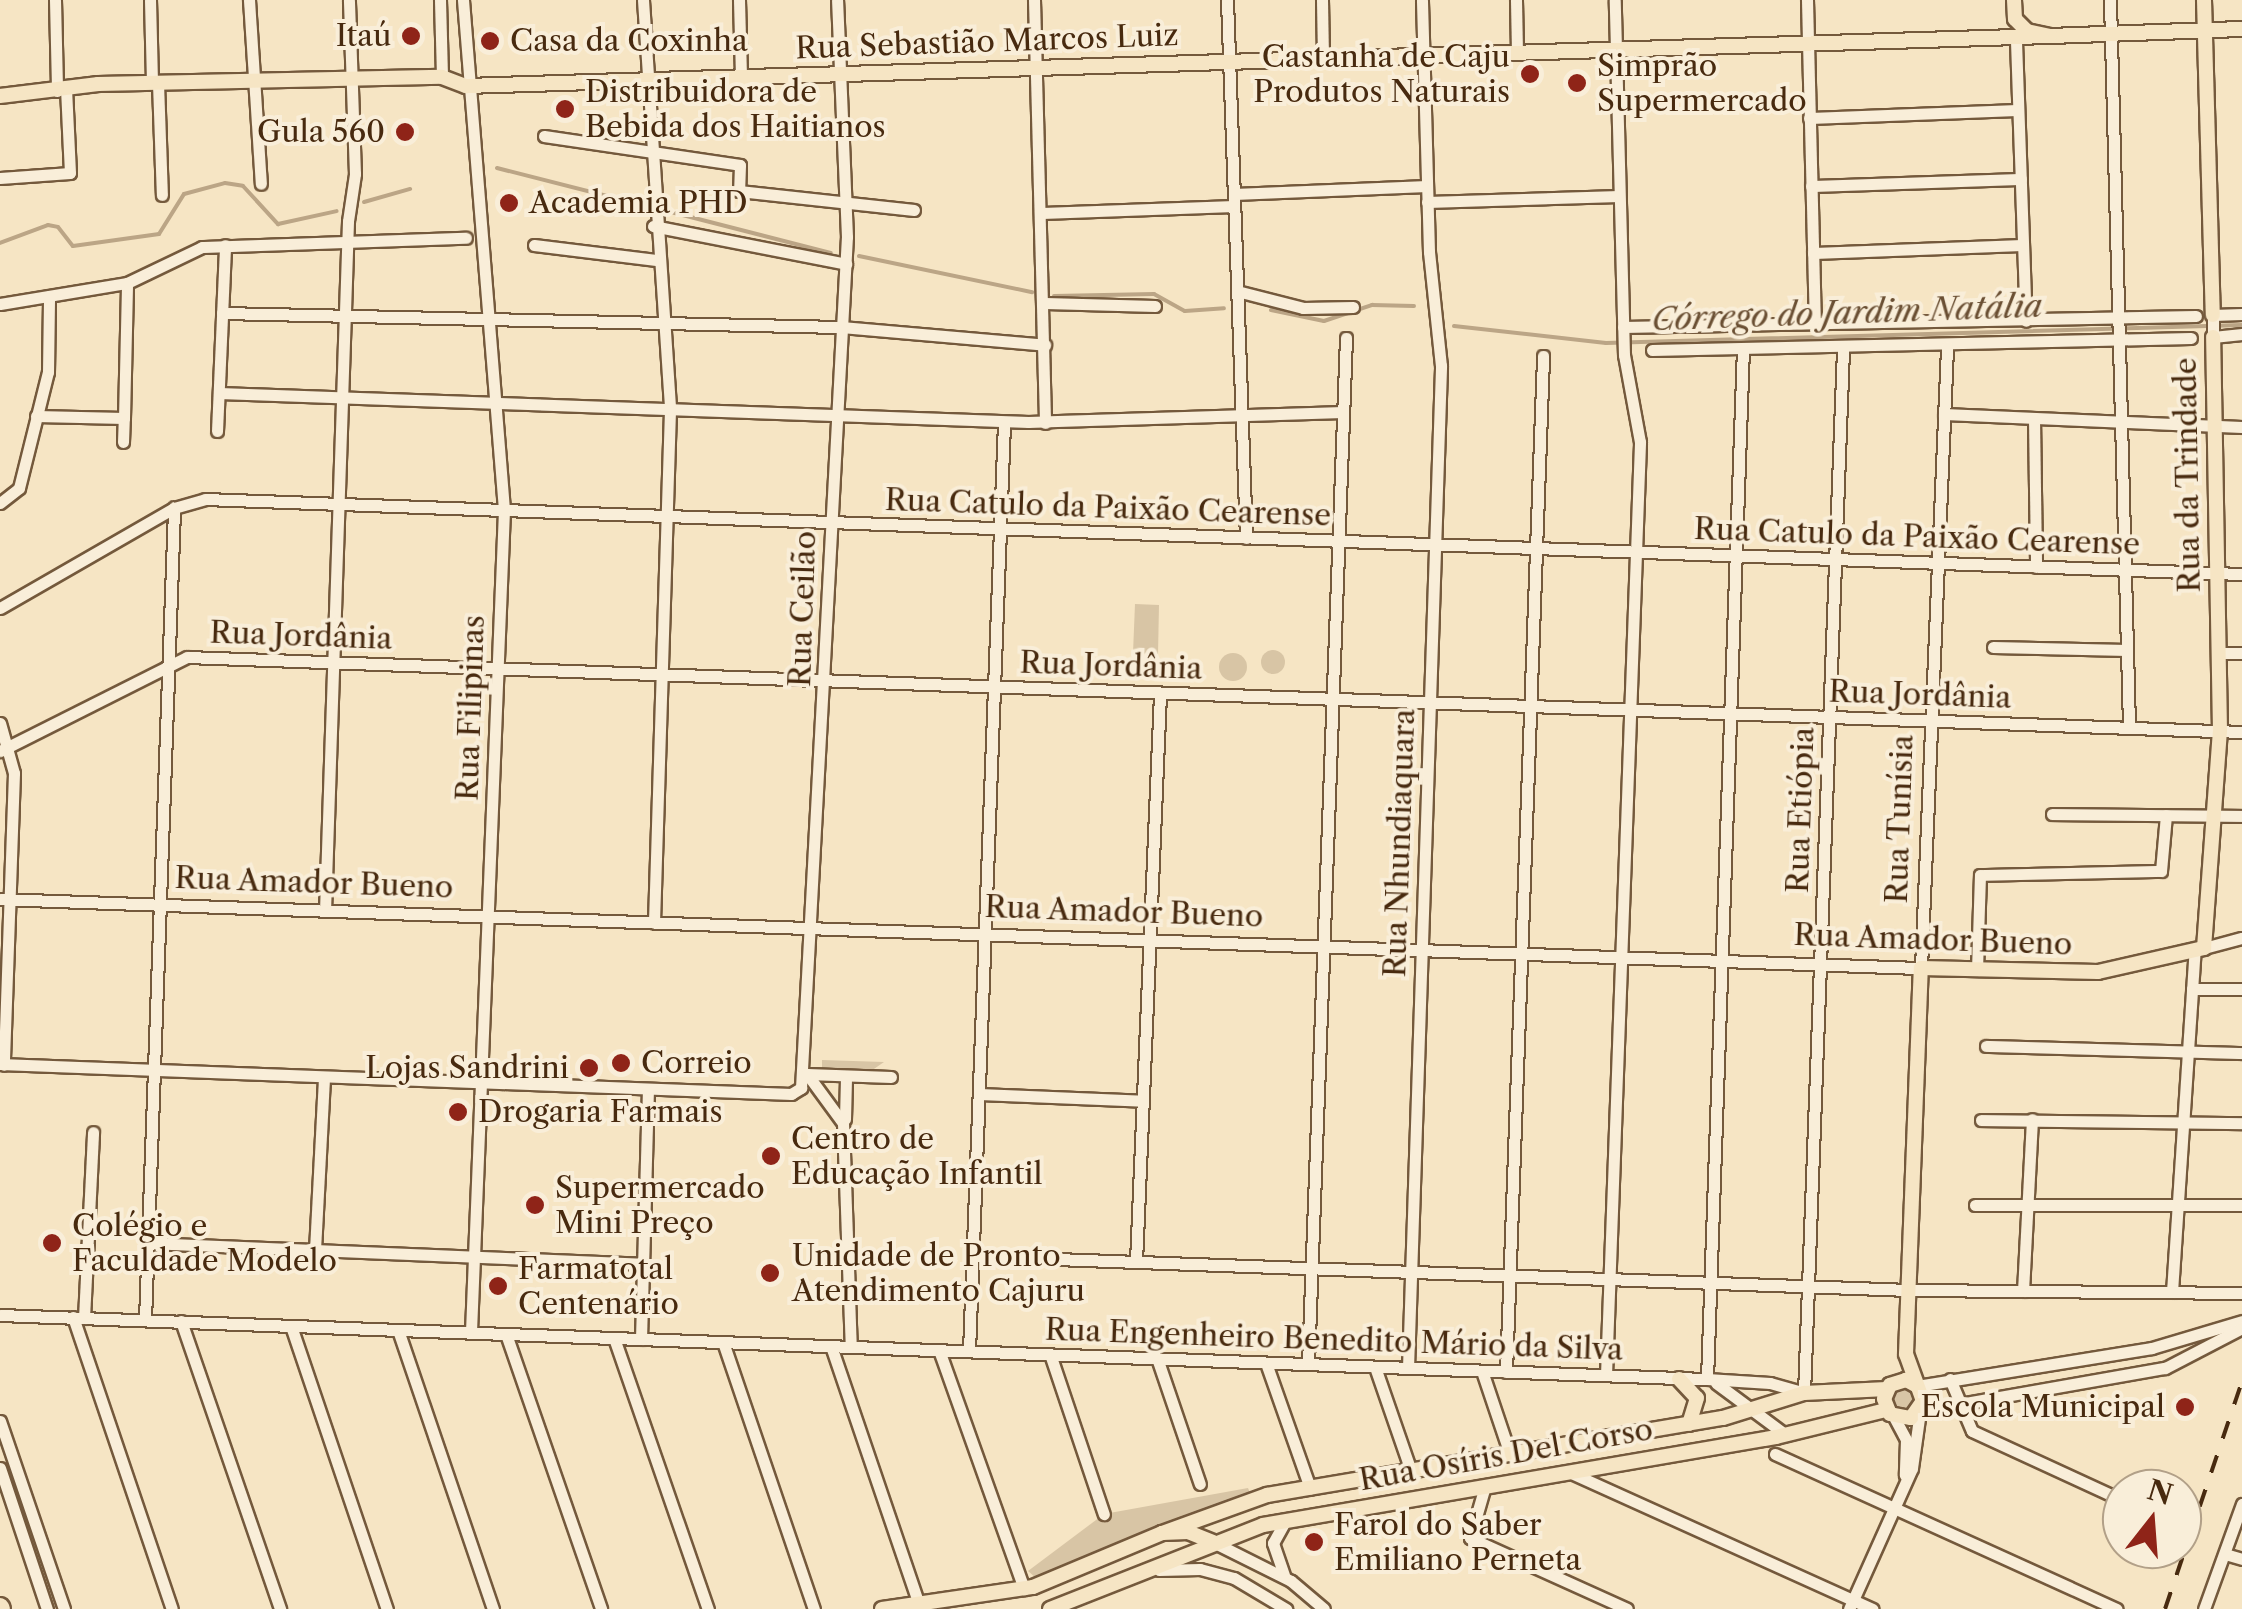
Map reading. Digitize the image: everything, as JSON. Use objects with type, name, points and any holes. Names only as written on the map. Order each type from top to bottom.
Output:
[{"type":"main road","points":[[2014,0],[2015,19]]},
{"type":"main road","name":"Rua da Trindade","points":[[2204,0],[2212,315]]},
{"type":"main road","name":"Rua Sebastião Marcos Luiz","points":[[1979,38],[2004,31],[2015,19],[2027,31],[2050,36]]},
{"type":"main road","name":"Rua Sebastião Marcos Luiz","points":[[0,96],[155,83],[442,77],[466,86],[1808,43],[2016,40],[2242,28]]},
{"type":"main road","name":"Rua da Trindade","points":[[2200,949],[2220,731],[2213,336]]},
{"type":"main road","name":"Rua Amador Bueno","points":[[1921,968],[2098,972],[2200,949]]},
{"type":"main road","name":"Rua Tunísia","points":[[1920,1411],[1918,1386],[1906,1354],[1921,968]]},
{"type":"main road","name":"Rua Tunísia","points":[[1890,1386],[1906,1354]]},
{"type":"main road","points":[[1679,1378],[1697,1398],[1689,1424]]},
{"type":"main road","points":[[1890,1386],[1890,1414]]},
{"type":"main road","name":"Rua Osíris Del Corso","points":[[884,1609],[1024,1589],[1250,1500],[1689,1424],[1804,1393],[1918,1386]]},
{"type":"main road","name":"Rua Osíris Del Corso","points":[[1050,1609],[1213,1542],[1286,1520],[1890,1414],[1906,1420],[1920,1411]]},
{"type":"main road","points":[[1476,1460],[1472,1479],[1485,1486]]},
{"type":"main road","points":[[1443,1465],[1454,1482],[1446,1493]]},
{"type":"main road","points":[[1162,1533],[1188,1532],[1213,1542]]},
{"type":"street","points":[[0,178],[70,173],[55,0]]},
{"type":"street","points":[[150,0],[162,195]]},
{"type":"street","points":[[249,0],[261,184]]},
{"type":"street","points":[[325,911],[347,243],[354,174],[349,0]]},
{"type":"street","points":[[440,0],[442,77]]},
{"type":"street","name":"Rua Filipinas","points":[[463,0],[466,86],[504,510],[471,1332]]},
{"type":"street","points":[[643,0],[653,226],[670,410],[654,922]]},
{"type":"street","points":[[739,0],[741,78]]},
{"type":"street","name":"Rua Ceilão","points":[[807,1074],[810,929],[846,264],[838,0]]},
{"type":"street","points":[[1034,0],[1045,303],[1045,422]]},
{"type":"street","points":[[1227,0],[1246,538]]},
{"type":"street","points":[[1322,0],[1323,58]]},
{"type":"street","name":"Rua Nhundiaquara","points":[[1408,1368],[1440,319],[1427,186],[1422,0]]},
{"type":"street","points":[[1516,0],[1517,52]]},
{"type":"street","points":[[1606,1376],[1640,431],[1622,327],[1615,0]]},
{"type":"street","points":[[1806,0],[1815,324]]},
{"type":"street","points":[[2110,0],[2129,728]]},
{"type":"street","points":[[2016,40],[2026,320]]},
{"type":"street","points":[[1810,118],[2018,110]]},
{"type":"street","points":[[544,136],[649,156],[740,165],[740,191],[914,210]]},
{"type":"street","points":[[1811,186],[2021,180]]},
{"type":"street","points":[[1042,212],[1427,186]]},
{"type":"street","points":[[1428,202],[1618,196]]},
{"type":"street","points":[[653,226],[846,264]]},
{"type":"street","points":[[0,304],[126,283],[193,249],[466,238]]},
{"type":"street","points":[[218,431],[226,245]]},
{"type":"street","points":[[534,245],[656,260]]},
{"type":"street","points":[[1813,253],[2024,245]]},
{"type":"street","points":[[124,442],[126,283]]},
{"type":"street","points":[[1237,290],[1304,308],[1354,307]]},
{"type":"street","points":[[0,503],[19,488],[50,361],[49,296]]},
{"type":"street","points":[[1045,303],[1155,306]]},
{"type":"street","points":[[222,313],[345,319],[841,327],[1045,345]]},
{"type":"street","points":[[2212,315],[2242,314]]},
{"type":"street","name":"Rua da Trindade","points":[[2212,315],[2213,336]]},
{"type":"street","points":[[1622,327],[2196,316]]},
{"type":"street","points":[[2213,336],[2242,334]]},
{"type":"street","points":[[1308,1364],[1346,338]]},
{"type":"street","points":[[1652,350],[1947,347],[2191,338]]},
{"type":"street","name":"Rua Tunísia","points":[[1921,968],[1947,347]]},
{"type":"street","name":"Rua Etiópia","points":[[1804,1393],[1843,348]]},
{"type":"street","points":[[1707,1379],[1743,349]]},
{"type":"street","points":[[1506,1372],[1543,356]]},
{"type":"street","points":[[219,393],[1004,422],[1343,412]]},
{"type":"street","points":[[1944,414],[2242,427]]},
{"type":"street","points":[[36,416],[124,418]]},
{"type":"street","points":[[2034,418],[2036,567]]},
{"type":"street","points":[[969,1352],[1004,422]]},
{"type":"street","name":"Rua Catulo da Paixão Cearense","points":[[0,608],[174,508],[205,500],[2242,574]]},
{"type":"street","points":[[145,1320],[174,508]]},
{"type":"street","points":[[1993,647],[2127,650]]},
{"type":"street","points":[[2219,653],[2242,653]]},
{"type":"street","name":"Rua Jordânia","points":[[4,748],[168,662],[333,662],[2242,732]]},
{"type":"street","points":[[1136,1262],[1160,692]]},
{"type":"street","points":[[0,723],[14,774],[5,899],[2,1064],[791,1094],[807,1074]]},
{"type":"street","points":[[2052,814],[2242,816]]},
{"type":"street","points":[[1976,970],[1980,875],[2162,871],[2166,814]]},
{"type":"street","name":"Rua Amador Bueno","points":[[5,899],[1921,968]]},
{"type":"street","name":"Rua Amador Bueno","points":[[2200,949],[2242,938]]},
{"type":"street","name":"Rua da Trindade","points":[[2172,1292],[2192,989],[2200,949]]},
{"type":"street","points":[[2192,989],[2242,989]]},
{"type":"street","points":[[1986,1046],[2242,1053]]},
{"type":"street","points":[[807,1074],[846,1079],[891,1077]]},
{"type":"street","points":[[807,1074],[840,1114],[845,1134]]},
{"type":"street","points":[[315,1250],[324,1077]]},
{"type":"street","points":[[846,1079],[851,1347]]},
{"type":"street","points":[[641,1339],[648,1090]]},
{"type":"street","points":[[979,1094],[1143,1101]]},
{"type":"street","points":[[1982,1120],[2184,1118],[2242,1123]]},
{"type":"street","points":[[2024,1291],[2032,1119]]},
{"type":"street","points":[[94,1132],[79,1318],[172,1609]]},
{"type":"street","points":[[1975,1205],[2242,1205]]},
{"type":"street","points":[[147,1243],[643,1264]]},
{"type":"street","points":[[973,1256],[1908,1290],[2242,1293]]},
{"type":"street","name":"Rua Engenheiro Benedito Mário da Silva","points":[[0,1315],[1707,1379],[1770,1383],[1804,1393]]},
{"type":"street","points":[[180,1322],[280,1609]]},
{"type":"street","points":[[1918,1386],[2152,1348],[2242,1325]]},
{"type":"street","points":[[1851,1604],[1917,1454],[1920,1411],[2165,1368],[2242,1325]]},
{"type":"street","points":[[291,1326],[388,1609]]},
{"type":"street","points":[[398,1330],[494,1609]]},
{"type":"street","points":[[506,1334],[601,1609]]},
{"type":"street","points":[[614,1338],[708,1609]]},
{"type":"street","points":[[724,1342],[814,1609]]},
{"type":"street","points":[[831,1346],[920,1604]]},
{"type":"street","points":[[939,1350],[1024,1589]]},
{"type":"street","points":[[1050,1354],[1104,1514]]},
{"type":"street","points":[[1157,1358],[1200,1484]]},
{"type":"street","points":[[1266,1363],[1310,1488]]},
{"type":"street","points":[[1376,1367],[1411,1471]]},
{"type":"street","points":[[1482,1371],[1510,1454]]},
{"type":"street","name":"Rua Engenheiro Benedito Mário da Silva","points":[[1707,1379],[1754,1408],[1786,1435]]},
{"type":"street","points":[[1950,1380],[1976,1433],[2102,1491]]},
{"type":"street","points":[[1890,1414],[1908,1448],[1902,1492]]},
{"type":"street","points":[[0,1422],[64,1609]]},
{"type":"street","points":[[1775,1454],[2117,1609]]},
{"type":"street","points":[[1597,1467],[1598,1485]]},
{"type":"street","points":[[0,1468],[47,1609]]},
{"type":"street","points":[[1569,1472],[1851,1604],[1873,1609]]},
{"type":"street","points":[[1485,1486],[1470,1538],[1627,1609]]},
{"type":"street","points":[[2204,1609],[2242,1504]]},
{"type":"street","points":[[1286,1520],[1272,1552],[1290,1582]]},
{"type":"street","points":[[1213,1542],[1290,1582],[1324,1609]]},
{"type":"street","points":[[2225,1554],[2242,1559]]},
{"type":"street","points":[[1140,1573],[1216,1572],[1286,1609]]},
{"type":"shaded area","points":[[1135,604],[1159,605],[1158,654],[1133,653]]},
{"type":"shaded area","points":[[1273,650],[1282,653],[1282,671],[1273,674],[1264,671],[1261,662],[1264,653]]},
{"type":"shaded area","points":[[1233,653],[1243,657],[1247,667],[1243,677],[1233,681],[1223,677],[1219,667],[1223,657]]},
{"type":"shaded area","points":[[1129,658],[1161,659],[1160,674],[1129,673]]},
{"type":"shaded area","points":[[822,1060],[884,1062],[871,1071],[822,1070]]},
{"type":"shaded area","points":[[1909,1384],[1920,1405],[1899,1417],[1888,1392]]},
{"type":"shaded area","points":[[1248,1488],[1250,1493],[1054,1572],[1036,1578],[1028,1571],[1104,1514]]},
{"type":"waterway","name":"Córrego do Jardim Natália","points":[[497,168],[638,204]]},
{"type":"waterway","name":"Córrego do Jardim Natália","points":[[0,243],[48,225],[58,227],[73,246],[159,234],[184,194],[225,183],[243,186],[278,224],[337,211]]},
{"type":"waterway","name":"Córrego do Jardim Natália","points":[[364,202],[410,189]]},
{"type":"waterway","name":"Córrego do Jardim Natália","points":[[667,211],[831,253]]},
{"type":"waterway","name":"Córrego do Jardim Natália","points":[[859,256],[1032,292]]},
{"type":"waterway","name":"Córrego do Jardim Natália","points":[[1054,296],[1154,294],[1185,311],[1224,308]]},
{"type":"waterway","name":"Córrego do Jardim Natália","points":[[1271,310],[1324,321],[1372,305],[1414,306]]},
{"type":"waterway","name":"Córrego do Jardim Natália","points":[[1454,326],[1606,343],[2242,325]]},
{"type":"railway","points":[[2165,1609],[2242,1382]]},
{"type":"place","name":"Itaú","points":[[411,36]]},
{"type":"place","name":"Casa da Coxinha","points":[[490,41]]},
{"type":"place","name":"Castanha de Caju Produtos Naturais","points":[[1530,74]]},
{"type":"place","name":"Simprão Supermercado","points":[[1577,83]]},
{"type":"place","name":"Distribuidora de Bebida dos Haitianos","points":[[565,109]]},
{"type":"place","name":"Gula 560","points":[[405,132]]},
{"type":"place","name":"Academia PHD","points":[[509,203]]},
{"type":"place","name":"Correio","points":[[621,1063]]},
{"type":"place","name":"Lojas Sandrini","points":[[589,1068]]},
{"type":"place","name":"Drogaria Farmais","points":[[458,1112]]},
{"type":"place","name":"Centro de Educação Infantil","points":[[771,1156]]},
{"type":"place","name":"Supermercado Mini Preço","points":[[535,1205]]},
{"type":"place","name":"Colégio e Faculdade Modelo","points":[[52,1243]]},
{"type":"place","name":"Unidade de Pronto Atendimento Cajuru","points":[[770,1273]]},
{"type":"place","name":"Farmatotal Centenário","points":[[498,1286]]},
{"type":"place","name":"Escola Municipal","points":[[2185,1407]]},
{"type":"place","name":"Farol do Saber Emiliano Perneta","points":[[1314,1542]]}]
